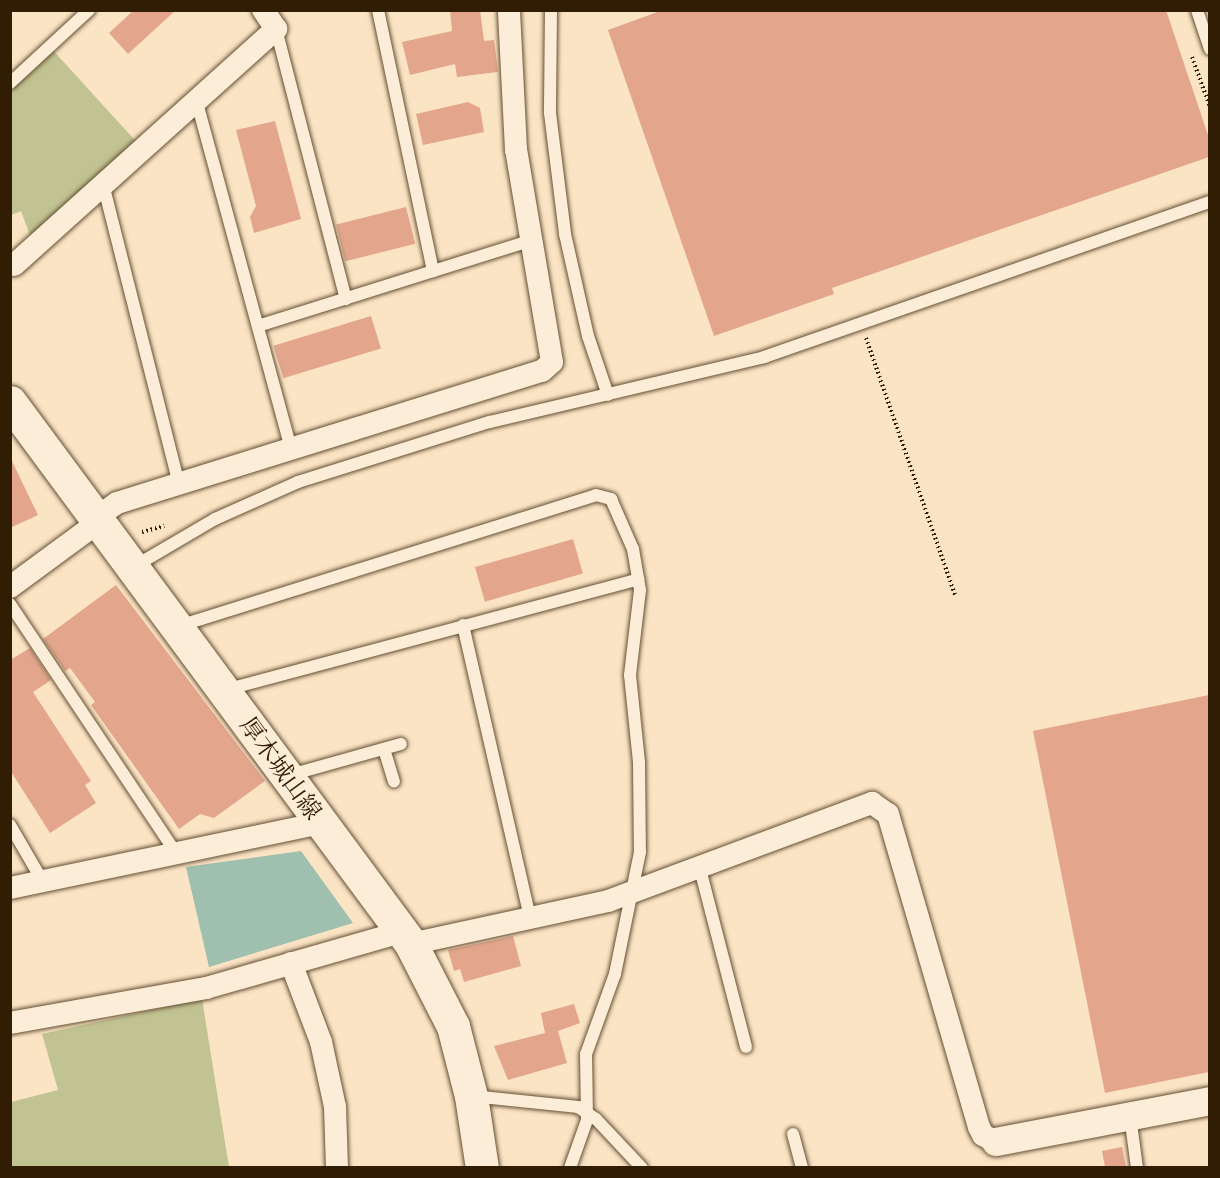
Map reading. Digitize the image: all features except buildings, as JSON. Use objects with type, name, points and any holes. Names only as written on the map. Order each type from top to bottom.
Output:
[{"type":"main road","name":"厚木城山線","points":[[10,402],[406,938],[453,1026],[471,1096],[482,1167]]},
{"type":"street","points":[[10,587],[117,503],[542,371],[552,362],[552,349],[529,241],[516,150],[509,10]]},
{"type":"street","points":[[12,262],[103,184],[196,99],[270,20]]},
{"type":"street","points":[[10,1023],[206,988],[291,963],[406,938],[608,900],[862,803],[883,809],[983,1135],[996,1142],[1209,1101]]},
{"type":"street","points":[[10,888],[322,823]]},
{"type":"street","points":[[291,963],[321,1042],[335,1107],[337,1167]]},
{"type":"lane","points":[[10,83],[90,10]]},
{"type":"lane","points":[[378,10],[433,271]]},
{"type":"lane","points":[[551,10],[550,113],[563,223],[576,293],[608,395]]},
{"type":"lane","points":[[1197,10],[1209,49]]},
{"type":"lane","points":[[270,20],[346,299]]},
{"type":"lane","points":[[196,99],[291,449]]},
{"type":"lane","points":[[103,184],[179,484]]},
{"type":"lane","points":[[134,567],[215,519],[298,482],[490,422],[764,357],[1209,202]]},
{"type":"lane","points":[[258,326],[529,241]]},
{"type":"lane","points":[[178,627],[596,495],[604,495],[616,507],[638,579],[640,600],[630,675],[641,833],[615,974],[586,1054],[585,1128],[570,1167]]},
{"type":"lane","points":[[224,690],[638,579]]},
{"type":"lane","points":[[10,604],[176,854]]},
{"type":"lane","points":[[463,626],[530,916]]},
{"type":"lane","points":[[287,776],[402,744]]},
{"type":"lane","points":[[384,749],[394,782]]},
{"type":"lane","points":[[10,825],[43,882]]},
{"type":"lane","points":[[699,865],[746,1047]]},
{"type":"lane","points":[[471,1096],[585,1111],[642,1167]]},
{"type":"lane","points":[[1130,1116],[1137,1167]]},
{"type":"lane","points":[[793,1134],[802,1167]]},
{"type":"path","points":[[865,335],[955,595]]},
{"type":"green space","points":[[50,47],[142,148],[34,246],[21,211],[11,215],[11,83]]},
{"type":"green space","points":[[202,999],[229,1167],[11,1168],[11,1102],[58,1090],[42,1034]]},
{"type":"shaded area","points":[[301,851],[353,923],[209,967],[186,867]]}]
